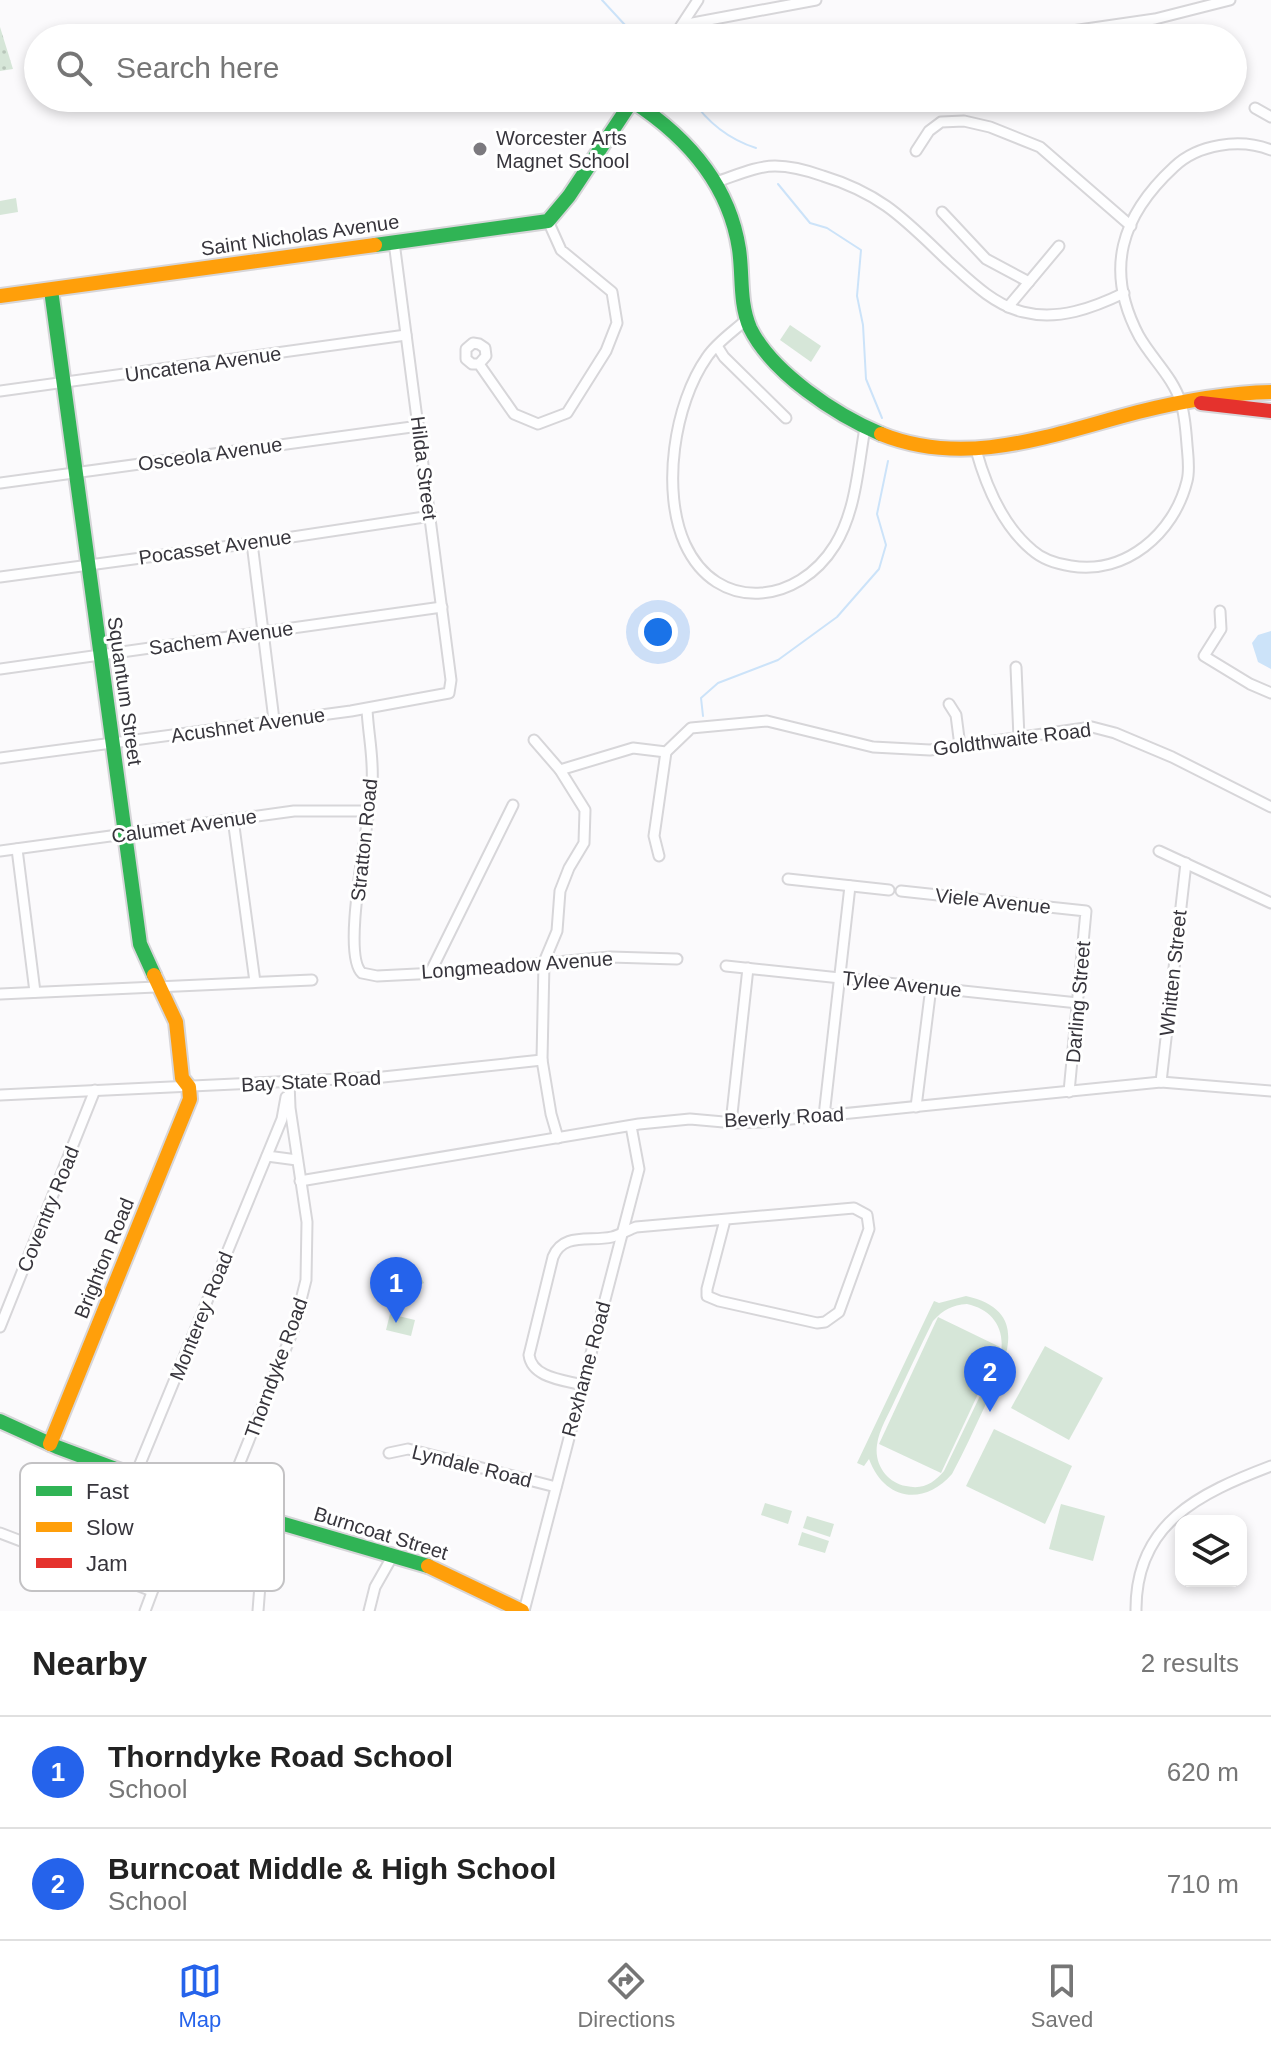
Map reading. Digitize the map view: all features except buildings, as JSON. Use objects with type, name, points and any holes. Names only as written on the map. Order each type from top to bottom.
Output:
[{"type":"street","points":[[683,24],[698,0]]},
{"type":"street","points":[[687,24],[816,0]]},
{"type":"street","points":[[1121,24],[1155,19],[1230,0]]},
{"type":"street","points":[[1255,108],[1271,117]]},
{"type":"street","points":[[479,364],[514,414],[538,424],[567,413],[606,351],[617,323],[612,292],[561,250],[548,221],[561,207],[624,112]]},
{"type":"street","points":[[652,112],[684,138],[716,182],[734,223],[747,319],[761,344],[802,386],[833,410],[865,428],[920,446],[976,450],[1000,448],[1181,402],[1221,394],[1271,392]]},
{"type":"street","points":[[916,151],[929,131],[941,122],[973,122],[1010,134],[1047,153],[1131,226]]},
{"type":"street","points":[[976,450],[987,485],[1004,518],[1033,551],[1062,565],[1094,568],[1127,559],[1146,547],[1181,499],[1189,474],[1181,402],[1168,377],[1139,336],[1127,310],[1120,252],[1142,203],[1177,164],[1191,155],[1219,146],[1239,144],[1271,150]]},
{"type":"street","points":[[716,182],[773,166],[812,172],[865,191],[897,213],[971,283],[1008,307],[1024,313],[1058,314],[1088,308],[1124,293]]},
{"type":"street","points":[[942,212],[986,259],[1029,282]]},
{"type":"street","name":"Saint Nicholas Avenue","points":[[0,296],[548,221]]},
{"type":"street","name":"Hilda Street","points":[[394,242],[431,516],[451,680],[449,693]]},
{"type":"street","points":[[1008,307],[1059,246]]},
{"type":"street","name":"Squantum Street","points":[[51,290],[140,944],[176,1022],[182,1078],[189,1087]]},
{"type":"street","points":[[747,319],[717,346],[698,370],[676,439],[674,487],[677,516],[685,544],[707,575],[721,585],[756,594],[783,590],[804,578],[835,546],[847,519],[865,428]]},
{"type":"street","name":"Uncatena Avenue","points":[[0,391],[406,335]]},
{"type":"street","points":[[717,346],[724,357],[786,418]]},
{"type":"street","points":[[1181,402],[1271,411]]},
{"type":"street","name":"Osceola Avenue","points":[[0,483],[419,426]]},
{"type":"street","name":"Pocasset Avenue","points":[[0,577],[431,516]]},
{"type":"street","points":[[252,543],[274,720]]},
{"type":"street","name":"Sachem Avenue","points":[[0,669],[442,607]]},
{"type":"street","points":[[1220,611],[1221,629],[1204,656],[1271,693]]},
{"type":"street","points":[[1016,667],[1019,738]]},
{"type":"street","name":"Acushnet Avenue","points":[[0,758],[367,709],[449,693]]},
{"type":"street","points":[[949,704],[956,715],[960,746]]},
{"type":"street","name":"Stratton Road","points":[[359,970],[355,963],[355,921],[373,777],[367,709]]},
{"type":"street","name":"Goldthwaite Road","points":[[666,752],[691,728],[767,721],[873,747],[930,750],[1092,727],[1172,757],[1271,807]]},
{"type":"street","points":[[534,740],[560,770],[585,810],[584,843],[560,891],[557,931],[544,962],[542,1060],[558,1138]]},
{"type":"street","points":[[560,770],[633,748],[666,752],[654,836],[659,856]]},
{"type":"street","points":[[430,973],[513,805]]},
{"type":"street","name":"Calumet Avenue","points":[[0,851],[305,810],[368,811]]},
{"type":"street","points":[[233,819],[255,982]]},
{"type":"street","points":[[17,849],[35,992]]},
{"type":"street","points":[[1159,851],[1271,903]]},
{"type":"street","name":"Whitten Street","points":[[1161,1082],[1186,863]]},
{"type":"street","points":[[788,879],[889,890]]},
{"type":"street","points":[[824,1116],[850,886]]},
{"type":"street","name":"Viele Avenue","points":[[901,891],[1086,911]]},
{"type":"street","name":"Darling Street","points":[[1069,1092],[1086,911]]},
{"type":"street","name":"Longmeadow Avenue","points":[[359,970],[377,976],[610,957],[677,959]]},
{"type":"street","name":"Tylee Avenue","points":[[726,966],[1078,1003]]},
{"type":"street","points":[[731,1123],[748,968]]},
{"type":"street","points":[[0,994],[312,980]]},
{"type":"street","points":[[916,1107],[931,987]]},
{"type":"street","name":"Bay State Road","points":[[0,1095],[431,1074],[498,1063],[542,1060]]},
{"type":"street","name":"Monterey Road","points":[[140,1463],[282,1119],[289,1082]]},
{"type":"street","name":"Thorndyke Road","points":[[240,1463],[292,1333],[306,1280],[307,1222],[289,1082]]},
{"type":"street","name":"Beverly Road","points":[[300,1181],[690,1119],[731,1123],[824,1116],[1161,1082],[1271,1091]]},
{"type":"street","name":"Brighton Road","points":[[50,1444],[190,1099],[189,1087]]},
{"type":"street","name":"Coventry Road","points":[[0,1327],[95,1090]]},
{"type":"street","name":"Rexhame Road","points":[[523,1611],[639,1169],[631,1126]]},
{"type":"street","points":[[267,1156],[297,1160]]},
{"type":"street","points":[[582,1385],[537,1370],[530,1363],[530,1343],[553,1257],[560,1244],[567,1241],[613,1237],[636,1227],[845,1208],[861,1210],[867,1215],[869,1229],[839,1312],[825,1322],[817,1323],[725,1303],[707,1296],[725,1220]]},
{"type":"street","name":"Burncoat Street","points":[[0,1421],[100,1463]]},
{"type":"street","name":"Lyndale Road","points":[[389,1453],[408,1449],[556,1487]]},
{"type":"street","points":[[1136,1611],[1137,1591],[1147,1556],[1152,1543],[1170,1520],[1207,1493],[1271,1466]]},
{"type":"street","name":"Burncoat Street","points":[[284,1525],[448,1574],[523,1611]]},
{"type":"street","points":[[0,1533],[20,1541]]},
{"type":"street","points":[[369,1611],[375,1587],[392,1557]]},
{"type":"street","points":[[145,1611],[152,1591]]},
{"type":"street","points":[[258,1611],[260,1591]]},
{"type":"green space","points":[[0,27],[13,69],[0,71]]},
{"type":"green space","points":[[16,198],[18,212],[0,215],[0,201]]},
{"type":"green space","points":[[790,325],[821,346],[811,362],[780,340]]},
{"type":"green space","points":[[398,1271],[404,1275],[419,1273],[424,1283],[417,1286],[407,1301],[394,1298],[382,1300],[378,1277]]},
{"type":"green space","points":[[966,1296],[987,1303],[1000,1314],[1007,1326],[1008,1341],[1000,1373],[952,1474],[929,1491],[917,1495],[905,1494],[884,1483],[869,1459],[864,1466],[857,1463],[934,1301],[939,1303]],"holes":[[[976,1306],[989,1315],[998,1327],[1001,1352],[944,1471],[923,1486],[899,1484],[888,1477],[880,1466],[877,1445],[882,1427],[933,1321],[952,1307]]]},
{"type":"green space","points":[[390,1314],[415,1320],[411,1336],[386,1330]]},
{"type":"green space","points":[[938,1317],[1000,1347],[941,1473],[879,1444]]},
{"type":"green space","points":[[1045,1346],[1103,1378],[1069,1440],[1011,1408]]},
{"type":"green space","points":[[994,1429],[1072,1466],[1045,1524],[966,1486]]},
{"type":"green space","points":[[765,1503],[792,1511],[788,1524],[761,1515]]},
{"type":"green space","points":[[1061,1504],[1105,1516],[1093,1561],[1049,1549]]},
{"type":"green space","points":[[807,1516],[834,1524],[830,1537],[803,1528]]},
{"type":"green space","points":[[802,1532],[829,1541],[825,1553],[798,1545]]},
{"type":"water","points":[[1271,631],[1271,669],[1258,662],[1252,643],[1258,635]]},
{"type":"waterway","points":[[602,0],[624,24]]},
{"type":"waterway","points":[[702,112],[719,129],[756,148]]},
{"type":"waterway","points":[[778,184],[810,223],[827,228],[861,250],[857,296],[863,325],[866,379],[882,418]]},
{"type":"waterway","points":[[703,716],[701,698],[718,683],[778,660],[837,617],[879,569],[886,545],[877,514],[888,461]]},
{"type":"traffic: fast","points":[[375,245],[548,221],[569,196],[625,112]]},
{"type":"traffic: fast","points":[[648,112],[687,146],[726,203],[739,249],[744,308],[750,328],[760,345],[807,391],[845,416],[881,434]]},
{"type":"traffic: fast","points":[[51,290],[140,944],[154,975]]},
{"type":"traffic: fast","points":[[0,1421],[100,1463]]},
{"type":"traffic: fast","points":[[284,1524],[428,1566]]},
{"type":"traffic: slow","points":[[0,296],[375,245]]},
{"type":"traffic: slow","points":[[881,434],[914,444],[978,448],[1042,438],[1187,401],[1271,392]]},
{"type":"traffic: slow","points":[[50,1444],[190,1099],[189,1087],[182,1078],[176,1022],[154,975]]},
{"type":"traffic: slow","points":[[428,1566],[522,1611]]},
{"type":"traffic: jam","points":[[1201,403],[1271,411]]},
{"type":"place","name":"Worcester Arts Magnet School","points":[[480,149]]},
{"type":"place","name":"Thorndyke Road School","points":[[396,1323]]},
{"type":"place","name":"Burncoat Middle & High School","points":[[990,1412]]}]
